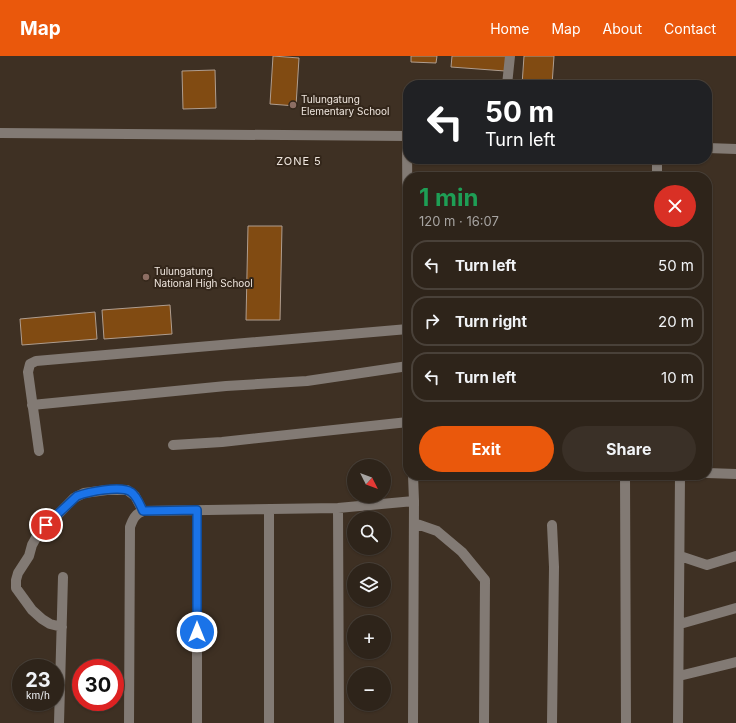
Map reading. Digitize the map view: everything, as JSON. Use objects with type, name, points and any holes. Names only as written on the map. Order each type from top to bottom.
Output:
[{"type":"street","points":[[508,80],[510,56]]},
{"type":"street","points":[[0,133],[403,136]]},
{"type":"street","points":[[712,148],[736,148]]},
{"type":"street","points":[[39,451],[28,372],[30,364],[36,361],[403,329]]},
{"type":"street","points":[[32,405],[226,386],[308,381],[403,367]]},
{"type":"street","points":[[173,445],[245,440],[403,423]]},
{"type":"street","points":[[712,473],[736,474]]},
{"type":"street","points":[[413,480],[413,723]]},
{"type":"street","points":[[625,480],[626,723]]},
{"type":"street","points":[[678,723],[680,480]]},
{"type":"street","points":[[62,627],[50,624],[42,619],[32,610],[16,588],[18,573],[29,556],[37,536],[74,498],[84,493],[107,490],[127,490],[135,496],[143,511]]},
{"type":"street","points":[[129,723],[130,527],[137,514],[143,511],[338,508],[414,501]]},
{"type":"street","points":[[338,508],[339,723]]},
{"type":"street","points":[[197,510],[197,723]]},
{"type":"street","points":[[268,510],[269,723]]},
{"type":"street","points":[[414,523],[437,531],[462,552],[485,580],[484,723]]},
{"type":"street","points":[[552,525],[554,567],[552,723]]},
{"type":"street","points":[[680,556],[707,565],[736,556]]},
{"type":"street","points":[[59,723],[63,577]]},
{"type":"street","points":[[680,624],[736,608]]},
{"type":"street","points":[[679,676],[736,662]]},
{"type":"building","points":[[273,56],[299,58],[296,106],[270,104]]},
{"type":"building","points":[[411,56],[437,56],[436,63],[411,62]]},
{"type":"building","points":[[452,56],[507,56],[505,71],[451,67]]},
{"type":"building","points":[[524,56],[554,56],[552,80],[522,80]]},
{"type":"building","points":[[215,70],[216,108],[183,109],[182,71]]},
{"type":"building","points":[[248,226],[282,226],[280,320],[246,320]]},
{"type":"building","points":[[170,305],[172,334],[104,339],[102,310]]},
{"type":"building","points":[[95,312],[97,339],[22,345],[20,319]]},
{"type":"place","name":"Tulungatung Elementary School","points":[[293,105]]},
{"type":"place","name":"Tulungatung National High School","points":[[146,277]]},
{"type":"district","name":"ZONE 5","points":[[299,161]]},
{"type":"route","points":[[46,525],[77,496],[84,493],[116,489],[131,492],[135,496],[143,511],[197,510],[197,632]]}]
